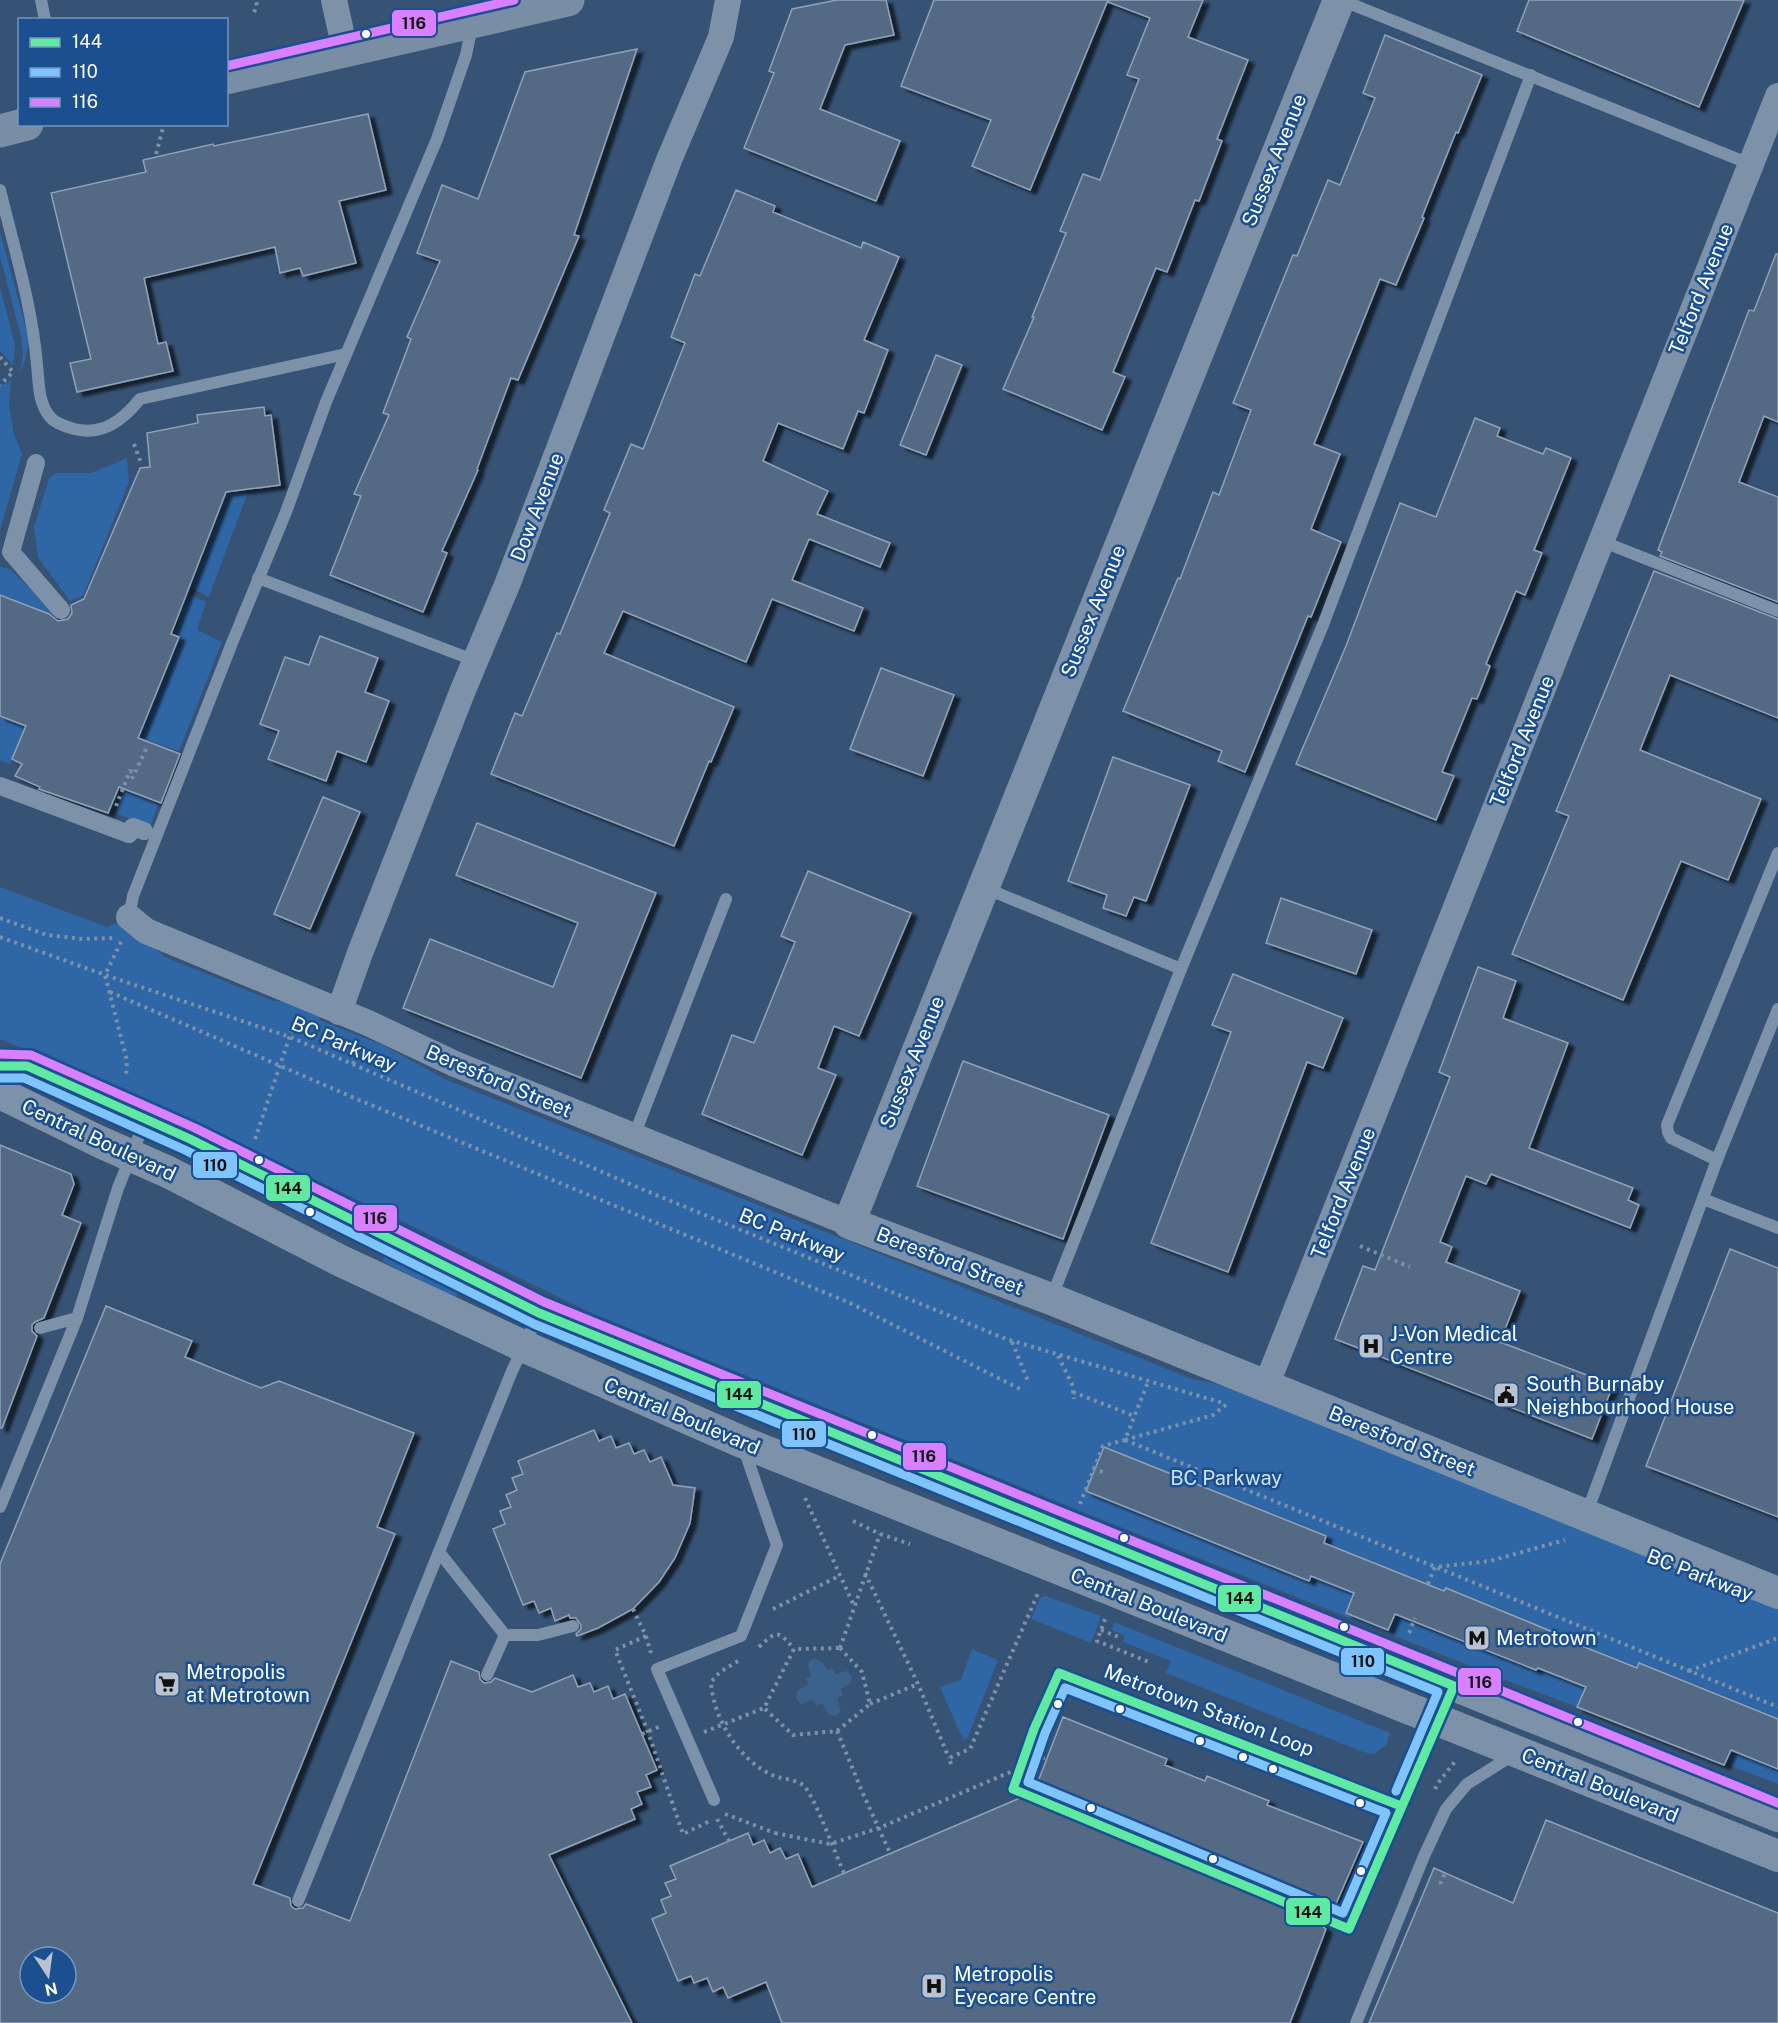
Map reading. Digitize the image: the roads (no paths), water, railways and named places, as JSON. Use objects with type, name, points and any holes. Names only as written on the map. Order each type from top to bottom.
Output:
[{"type":"main road","points":[[228,78],[567,0]]},
{"type":"main road","points":[[0,130],[18,126]]},
{"type":"street","points":[[334,0],[345,50]]},
{"type":"street","name":"Dow Avenue","points":[[339,1012],[357,961],[574,413],[669,160],[721,37],[728,0]]},
{"type":"street","name":"Sussex Avenue","points":[[849,1223],[1340,0]]},
{"type":"street","name":"Telford Avenue","points":[[1266,1386],[1778,96]]},
{"type":"street","points":[[36,463],[11,552],[61,610]]},
{"type":"street","points":[[0,769],[0,774]]},
{"type":"street","points":[[0,786],[111,821],[129,834],[133,827],[144,831]]},
{"type":"street","name":"Beresford Street","points":[[129,917],[146,931],[339,1012],[455,1064],[849,1223],[1051,1299],[1266,1386],[1581,1529],[1778,1593]]},
{"type":"street","name":"Central Boulevard","points":[[0,1066],[27,1066],[146,1118],[539,1313],[1766,1811]]},
{"type":"street","name":"Central Boulevard","points":[[0,1090],[4,1095],[168,1172],[341,1261],[523,1346],[742,1442],[1778,1856]]},
{"type":"street","points":[[1739,1840],[1766,1811]]},
{"type":"lane","points":[[41,0],[45,18]]},
{"type":"lane","points":[[1340,0],[1750,164]]},
{"type":"lane","points":[[129,917],[133,896],[286,512],[326,402],[436,139],[466,55],[473,21]]},
{"type":"lane","points":[[1051,1299],[1181,969],[1323,625],[1531,75]]},
{"type":"lane","points":[[0,190],[34,329],[40,398],[51,418],[68,428],[86,432],[104,429],[127,414],[140,399],[346,354]]},
{"type":"lane","points":[[1601,542],[1778,611]]},
{"type":"lane","points":[[258,578],[476,661]]},
{"type":"lane","points":[[1717,1160],[1671,1137],[1667,1125],[1778,853]]},
{"type":"lane","points":[[982,888],[1181,969]]},
{"type":"lane","points":[[633,1136],[726,899]]},
{"type":"lane","points":[[1581,1529],[1717,1160],[1778,1009]]},
{"type":"lane","points":[[0,1507],[77,1318],[118,1188],[146,1118]]},
{"type":"lane","points":[[1703,1199],[1778,1228]]},
{"type":"lane","points":[[298,1901],[523,1346],[539,1313]]},
{"type":"lane","points":[[40,1328],[77,1318]]},
{"type":"lane","points":[[714,1800],[657,1669],[741,1636],[777,1545],[742,1442]]},
{"type":"lane","points":[[439,1552],[505,1635]]},
{"type":"lane","points":[[505,1635],[538,1635],[573,1626]]},
{"type":"lane","points":[[487,1675],[505,1635]]},
{"type":"lane","name":"Metrotown Station Loop","points":[[1034,1729],[1059,1673],[1401,1806]]},
{"type":"lane","points":[[1329,1921],[1349,1929],[1454,1686]]},
{"type":"lane","points":[[1356,2023],[1424,1856],[1446,1809],[1467,1784],[1517,1752]]},
{"type":"place","name":"J-Von Medical Centre","points":[[1371,1346]]},
{"type":"place","name":"South Burnaby Neighbourhood House","points":[[1506,1395]]},
{"type":"place","name":"Metrotown","points":[[1477,1638]]},
{"type":"place","name":"Metropolis at Metrotown","points":[[167,1684]]},
{"type":"place","name":"Metropolis Eyecare Centre","points":[[934,1986]]},
{"type":"park label","name":"BC Parkway","points":[[1226,1478]]}]
